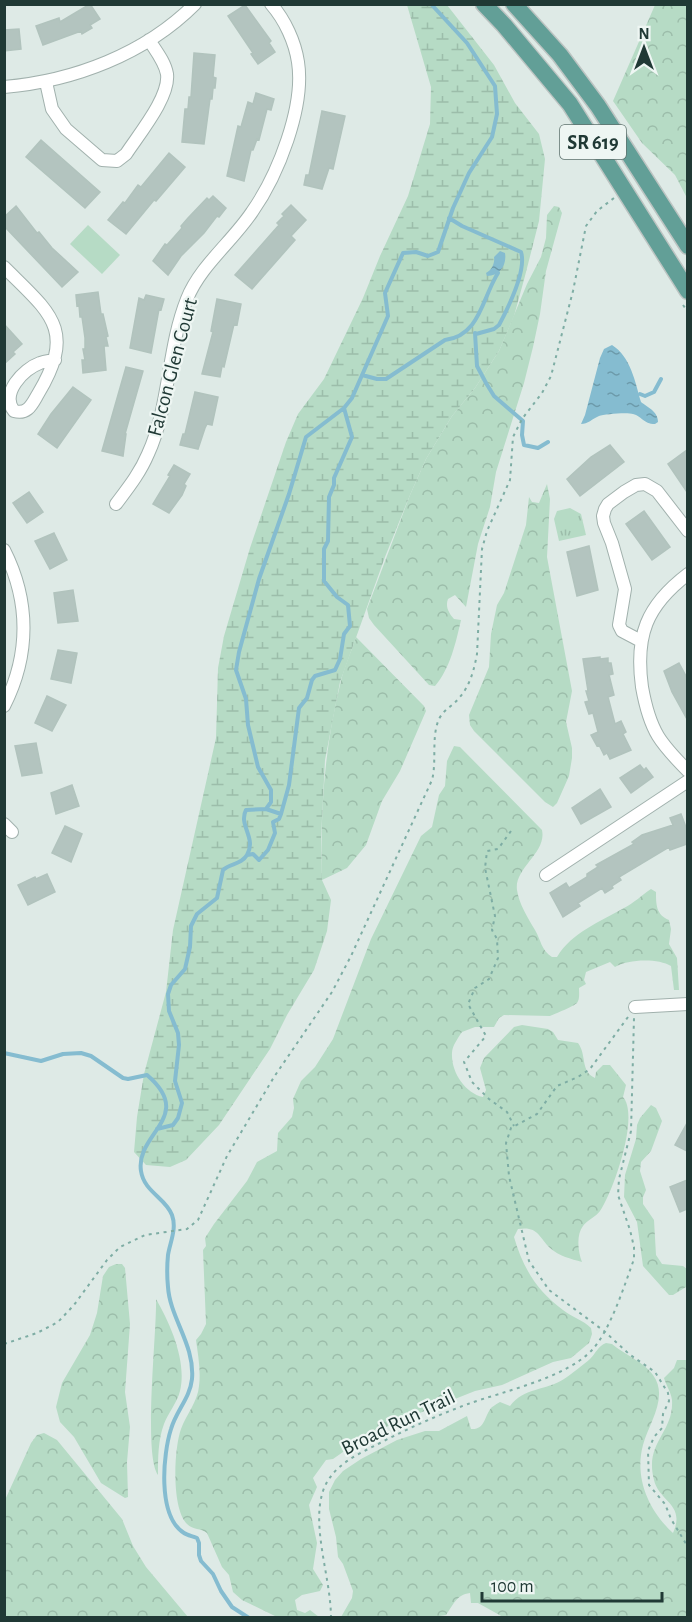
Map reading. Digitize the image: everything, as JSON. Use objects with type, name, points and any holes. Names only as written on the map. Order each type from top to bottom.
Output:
[{"type":"main road","name":"SR 619","points":[[484,4],[570,104],[687,291]]},
{"type":"main road","name":"SR 619","points":[[514,4],[561,56],[598,106],[687,246]]},
{"type":"street","points":[[4,87],[46,82],[88,70],[117,58],[149,40],[195,4]]},
{"type":"street","name":"Falcon Glen Court","points":[[116,504],[140,472],[153,442],[178,327],[189,295],[199,277],[253,212],[279,161],[291,126],[297,99],[298,63],[286,27],[271,4]]},
{"type":"street","points":[[46,82],[52,109],[62,125],[102,160],[117,161],[126,154],[165,93],[166,72],[163,62],[149,40]]},
{"type":"street","points":[[4,267],[46,309],[57,332],[58,344],[55,360]]},
{"type":"street","points":[[641,641],[622,631],[619,625],[618,619],[624,603],[625,589],[604,523],[605,510],[608,504],[624,492],[636,485],[645,484],[657,490],[687,531]]},
{"type":"street","points":[[4,550],[19,586],[25,624],[24,646],[19,669],[4,706]]},
{"type":"street","points":[[687,574],[656,605],[646,623],[641,641],[641,676],[650,721],[664,746],[687,771]]},
{"type":"street","points":[[546,875],[687,781]]},
{"type":"street","points":[[635,1007],[687,1004]]},
{"type":"path","points":[[4,1344],[36,1333],[58,1322],[120,1247],[145,1235],[187,1229],[198,1220],[227,1156],[274,1077],[332,992],[432,780],[435,770],[436,728],[440,718],[444,711],[459,698],[474,670],[477,654],[482,549],[487,531],[510,480],[513,437],[517,427],[542,393],[557,358],[573,291],[583,234],[593,216],[624,192]]},
{"type":"path","points":[[511,831],[498,849],[487,851],[485,868],[495,916],[492,930],[497,939],[498,958],[489,979],[475,988],[468,1004],[486,1036],[464,1062],[472,1082],[489,1099],[507,1112],[514,1126]]},
{"type":"path","points":[[635,1007],[590,1069],[557,1086],[537,1114],[511,1128],[506,1143],[509,1176],[529,1261],[549,1290],[655,1372],[668,1393],[669,1401],[663,1414],[662,1428],[648,1451],[649,1485],[665,1504],[687,1547]]},
{"type":"path","name":"Broad Run Trail","points":[[331,1617],[331,1598],[319,1519],[323,1491],[330,1476],[340,1466],[406,1429],[544,1378],[577,1362],[593,1349],[604,1331],[634,1259],[630,1230],[618,1195],[631,1131],[635,1007]]},
{"type":"green space","points":[[407,5],[447,5],[494,65],[515,103],[539,134],[545,159],[539,221],[514,316],[499,351],[475,388],[452,416],[426,459],[385,557],[340,682],[325,760],[321,838],[322,880],[331,900],[327,931],[314,970],[270,1049],[219,1125],[186,1160],[170,1167],[146,1165],[134,1152],[137,1117],[144,1074],[166,992],[173,930],[216,738],[218,668],[224,636],[250,548],[286,442],[298,414],[324,379],[363,298],[408,196],[430,124],[431,87]]},
{"type":"green space","points":[[655,5],[687,5],[687,198],[675,175],[642,143],[613,101]]},
{"type":"green space","points":[[554,206],[559,207],[562,213],[546,271],[533,347],[496,472],[490,507],[478,544],[466,607],[455,595],[448,599],[447,607],[454,619],[461,620],[445,672],[435,686],[429,685],[374,625],[367,609],[426,459],[452,416],[475,388],[499,351],[541,257],[546,238],[547,215]]},
{"type":"green space","points":[[88,225],[120,255],[102,274],[70,244]]},
{"type":"green space","points":[[547,484],[550,499],[547,557],[572,691],[566,722],[572,758],[569,776],[553,807],[545,802],[474,731],[470,725],[469,715],[489,667],[491,634],[497,605],[504,593],[526,525],[529,497],[532,502],[539,503]]},
{"type":"green space","points":[[570,508],[581,514],[586,535],[559,541],[554,519],[557,511]]},
{"type":"green space","points":[[356,637],[424,706],[426,711],[400,771],[382,801],[366,845],[347,868],[322,880],[323,806],[330,734],[341,679]]},
{"type":"green space","points":[[454,746],[460,747],[542,830],[540,846],[520,875],[517,890],[522,906],[546,951],[552,957],[557,957],[578,934],[628,906],[651,889],[656,892],[659,912],[669,920],[671,929],[669,944],[677,958],[679,990],[674,990],[671,966],[665,963],[635,961],[615,967],[610,962],[586,972],[584,980],[586,984],[579,988],[578,1001],[572,1006],[550,1016],[504,1015],[499,1018],[494,1027],[475,1027],[462,1032],[457,1039],[453,1048],[452,1060],[460,1081],[470,1091],[483,1097],[486,1090],[480,1068],[484,1058],[514,1027],[522,1025],[548,1029],[558,1040],[578,1043],[585,1067],[590,1075],[595,1078],[596,1072],[603,1065],[610,1065],[626,1085],[623,1097],[628,1120],[623,1154],[605,1201],[598,1213],[585,1224],[579,1234],[578,1244],[582,1262],[557,1253],[530,1229],[518,1229],[514,1237],[522,1259],[538,1287],[563,1310],[588,1325],[592,1334],[589,1343],[571,1358],[553,1362],[502,1385],[475,1391],[397,1422],[363,1438],[333,1459],[326,1460],[313,1478],[317,1487],[309,1505],[317,1543],[313,1569],[323,1585],[320,1591],[302,1595],[295,1600],[297,1610],[305,1613],[310,1610],[319,1617],[277,1617],[242,1600],[233,1592],[229,1575],[222,1567],[207,1533],[187,1524],[178,1505],[175,1478],[177,1450],[181,1429],[198,1392],[200,1380],[196,1340],[206,1324],[203,1250],[206,1246],[205,1238],[247,1181],[257,1162],[277,1151],[278,1133],[292,1117],[293,1099],[301,1081],[315,1067],[333,1039],[371,939],[421,836],[432,827],[439,795],[445,786],[447,761]]},
{"type":"green space","points":[[651,1105],[656,1108],[662,1121],[651,1151],[641,1162],[640,1171],[646,1190],[643,1204],[654,1220],[656,1255],[662,1264],[683,1266],[687,1269],[687,1288],[673,1295],[669,1295],[643,1266],[637,1222],[624,1197],[625,1175],[636,1139],[637,1125]]},
{"type":"green space","points":[[122,1264],[125,1268],[130,1324],[125,1392],[130,1427],[127,1462],[128,1497],[125,1498],[101,1483],[74,1437],[60,1422],[56,1407],[62,1383],[90,1335],[97,1313],[103,1276],[109,1267]]},
{"type":"green space","points":[[156,1299],[176,1344],[182,1380],[179,1395],[162,1430],[158,1475],[154,1463],[151,1419]]},
{"type":"green space","points":[[606,1343],[612,1344],[644,1366],[657,1383],[658,1401],[641,1457],[642,1482],[657,1515],[673,1533],[676,1523],[674,1509],[657,1487],[652,1467],[656,1447],[669,1421],[671,1411],[672,1400],[664,1378],[674,1368],[677,1360],[687,1360],[687,1617],[503,1617],[478,1603],[471,1603],[470,1593],[458,1598],[446,1615],[427,1618],[341,1617],[352,1598],[353,1591],[338,1557],[329,1509],[329,1492],[343,1471],[397,1440],[425,1431],[439,1431],[467,1416],[471,1429],[476,1429],[484,1422],[495,1405],[500,1402],[510,1406],[528,1392],[557,1383],[590,1359]]},
{"type":"green space","points":[[44,1433],[57,1440],[122,1519],[133,1546],[146,1567],[188,1617],[5,1617],[5,1500],[31,1443],[37,1435]]},
{"type":"water","points":[[500,251],[505,253],[504,266],[496,274],[487,276],[486,273],[493,266],[494,257]]},
{"type":"water","points":[[612,345],[628,363],[641,402],[658,418],[655,424],[626,413],[602,415],[581,424],[600,358],[604,349]]},
{"type":"building","points":[[90,4],[100,19],[90,25],[92,28],[82,34],[81,31],[43,45],[36,26],[59,18],[60,22]]},
{"type":"building","points":[[245,5],[271,41],[269,43],[275,52],[258,64],[228,16]]},
{"type":"building","points":[[19,29],[21,49],[4,51],[4,30]]},
{"type":"building","points":[[194,53],[215,55],[213,77],[216,78],[215,88],[213,88],[212,99],[210,99],[204,144],[182,142],[185,109],[188,109],[189,97],[191,97]]},
{"type":"building","points":[[256,93],[274,99],[271,110],[267,109],[259,140],[257,139],[251,150],[244,181],[227,176],[238,126],[241,127],[248,102],[253,104]]},
{"type":"building","points":[[322,111],[345,116],[333,169],[329,168],[322,189],[304,185],[306,175],[309,175]]},
{"type":"building","points":[[41,140],[100,192],[85,208],[26,157]]},
{"type":"building","points":[[169,153],[185,167],[126,234],[108,220],[123,202],[125,203],[138,185],[141,187]]},
{"type":"building","points":[[213,196],[226,208],[181,256],[168,275],[153,261],[188,218],[207,198],[209,200]]},
{"type":"building","points":[[291,205],[306,220],[291,236],[295,240],[252,289],[235,275],[279,225],[277,223],[284,216],[282,214]]},
{"type":"building","points":[[16,206],[37,233],[39,232],[52,248],[78,272],[62,287],[4,226],[4,217]]},
{"type":"building","points":[[98,292],[101,314],[103,314],[108,336],[106,337],[108,346],[104,346],[106,370],[83,373],[85,338],[76,295]]},
{"type":"building","points":[[146,295],[164,299],[161,310],[159,309],[151,353],[130,348],[139,298],[144,300]]},
{"type":"building","points":[[217,299],[241,304],[237,325],[234,324],[220,377],[202,374],[213,332],[211,331]]},
{"type":"building","points":[[4,324],[22,344],[4,364]]},
{"type":"building","points":[[126,367],[143,371],[125,434],[123,456],[102,451]]},
{"type":"building","points":[[73,387],[91,400],[57,448],[38,434]]},
{"type":"building","points":[[195,392],[218,397],[212,425],[207,424],[198,449],[180,445],[183,434],[185,434]]},
{"type":"building","points":[[610,445],[624,462],[580,496],[567,479],[591,457]]},
{"type":"building","points":[[687,450],[687,492],[668,464]]},
{"type":"building","points":[[174,465],[190,474],[184,484],[186,486],[182,495],[169,513],[153,504]]},
{"type":"building","points":[[29,492],[43,512],[27,523],[13,503]]},
{"type":"building","points":[[644,511],[670,547],[652,560],[626,524]]},
{"type":"building","points":[[54,533],[67,560],[50,569],[35,541]]},
{"type":"building","points":[[589,546],[598,590],[577,596],[567,552]]},
{"type":"building","points":[[73,590],[78,621],[58,623],[54,593]]},
{"type":"building","points":[[58,650],[77,653],[71,683],[51,679]]},
{"type":"building","points":[[600,657],[600,659],[608,658],[608,663],[611,663],[613,674],[609,675],[614,695],[608,697],[615,724],[621,721],[626,732],[623,734],[631,750],[610,759],[607,753],[604,755],[591,735],[598,732],[593,713],[589,714],[585,702],[589,701],[583,659]]},
{"type":"building","points":[[679,663],[687,678],[687,719],[672,692],[664,671]]},
{"type":"building","points":[[47,696],[66,705],[52,731],[35,723]]},
{"type":"building","points":[[36,743],[42,773],[22,776],[15,746]]},
{"type":"building","points":[[640,765],[644,770],[646,768],[653,777],[631,793],[620,778]]},
{"type":"building","points":[[72,785],[79,806],[56,814],[51,793]]},
{"type":"building","points":[[600,789],[611,807],[581,824],[572,808]]},
{"type":"building","points":[[681,814],[687,830],[687,844],[670,850],[669,847],[619,877],[621,880],[605,893],[602,888],[578,903],[580,906],[563,917],[550,893],[566,883],[569,888],[587,877],[587,874],[598,867],[596,865],[634,844],[632,842],[642,835],[673,825],[670,818]]},
{"type":"building","points":[[65,826],[82,834],[71,862],[52,853]]},
{"type":"building","points":[[47,874],[55,892],[28,905],[18,885]]},
{"type":"building","points":[[687,1123],[687,1151],[675,1145]]},
{"type":"building","points":[[687,1180],[687,1209],[680,1212],[670,1187]]},
{"type":"waterway","points":[[157,1129],[173,1125],[178,1118],[182,1103],[175,1081],[178,1033],[169,1011],[168,994],[171,985],[185,969],[190,947],[191,926],[197,914],[217,898],[223,870],[242,861],[247,855],[250,843],[244,821],[246,810],[266,809],[271,802],[271,790],[258,767],[248,725],[246,699],[236,670],[259,579],[306,437],[344,408],[352,398],[388,316],[385,293],[403,253],[416,252],[428,256],[438,252],[453,208],[469,173],[492,137],[497,114],[495,86],[467,43],[431,4]]},
{"type":"waterway","points":[[449,218],[521,252],[519,279],[499,325],[494,329],[476,334]]},
{"type":"waterway","points":[[362,375],[386,379],[445,340],[457,337],[466,331],[479,314],[498,273]]},
{"type":"waterway","points":[[475,333],[477,366],[494,396],[523,421],[524,445],[538,448],[548,442]]},
{"type":"waterway","points":[[640,394],[645,396],[654,392],[661,379]]},
{"type":"waterway","points":[[266,809],[281,814],[289,785],[299,708],[307,698],[315,676],[335,670],[340,659],[344,634],[350,626],[348,605],[337,597],[324,581],[324,549],[328,541],[329,497],[334,478],[352,437],[344,408]]},
{"type":"waterway","points":[[247,855],[253,854],[259,860],[268,850],[275,833],[273,822],[279,819],[281,814]]},
{"type":"waterway","points":[[4,1053],[41,1061],[63,1054],[81,1053],[91,1056],[123,1078],[147,1075],[161,1090],[166,1102],[165,1114],[146,1146],[141,1171],[146,1184],[172,1215],[174,1225],[168,1255],[168,1287],[173,1310],[186,1343],[192,1367],[191,1386],[173,1422],[168,1440],[164,1468],[166,1499],[175,1525],[184,1533],[197,1538],[201,1561],[213,1574],[232,1607],[249,1618]]}]
